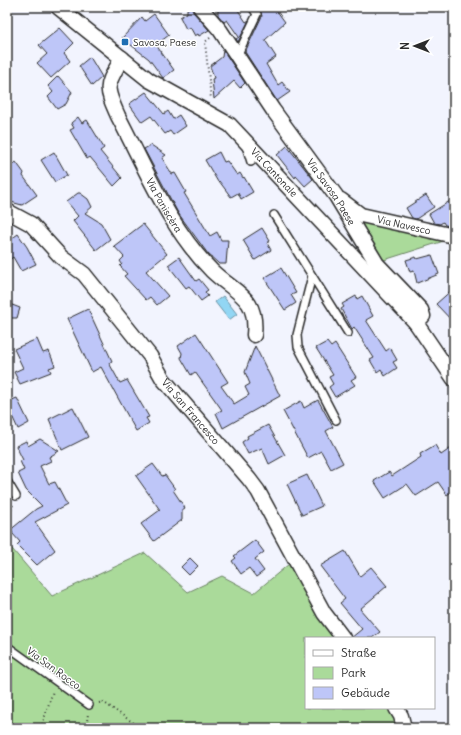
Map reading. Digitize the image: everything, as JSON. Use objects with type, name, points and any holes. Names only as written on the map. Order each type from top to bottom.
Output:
[{"type":"street","name":"Via Cantonale","points":[[58,7],[149,80],[230,125],[416,323],[454,379]]},
{"type":"street","name":"Via Savosa Paese","points":[[200,7],[220,30],[273,110],[336,196],[377,264],[421,310],[422,316],[416,323]]},
{"type":"street","name":"Via Paniscèra","points":[[122,58],[107,84],[110,98],[118,116],[178,231],[213,271],[248,302],[256,321],[254,335]]},
{"type":"street","name":"Via Navesco","points":[[336,196],[361,215],[454,236]]},
{"type":"street","name":"Via San Francesco","points":[[7,212],[31,224],[61,257],[84,274],[150,356],[163,378],[249,479],[262,498],[324,613],[342,637]]},
{"type":"street","points":[[397,709],[401,716],[404,728]]},
{"type":"lane","points":[[237,56],[257,14],[252,7]]},
{"type":"lane","points":[[244,140],[251,162]]},
{"type":"lane","points":[[274,215],[348,333]]},
{"type":"lane","points":[[312,276],[297,335],[298,347],[336,420]]},
{"type":"lane","points":[[7,481],[16,496]]},
{"type":"lane","name":"Via San Rocco","points":[[7,646],[89,705]]},
{"type":"path","points":[[213,101],[211,98],[205,42],[220,30]]},
{"type":"path","points":[[7,521],[16,496]]},
{"type":"path","points":[[41,728],[56,682]]},
{"type":"path","points":[[86,728],[89,705],[103,702],[141,728]]},
{"type":"green space","points":[[363,218],[450,239],[381,261],[356,223]]},
{"type":"green space","points":[[7,543],[52,596],[145,553],[188,592],[222,576],[254,593],[295,559],[342,637],[305,637],[305,709],[396,709],[404,728],[7,728]]},
{"type":"water","points":[[223,296],[237,314],[229,320],[215,302]]},
{"type":"building","points":[[192,7],[194,13],[209,30],[199,36],[198,34],[195,36],[190,27],[186,29],[180,17],[187,13],[187,9]]},
{"type":"building","points":[[218,7],[236,7],[246,22],[249,20],[238,42],[236,39],[239,37],[227,20],[224,22],[218,15]]},
{"type":"building","points":[[265,7],[274,7],[285,22],[265,40],[276,57],[266,64],[278,85],[282,82],[290,92],[277,101],[245,52],[262,16],[260,10]]},
{"type":"building","points":[[154,14],[169,35],[156,45],[174,70],[163,78],[149,59],[122,38],[142,17],[145,21]]},
{"type":"building","points":[[60,28],[74,43],[64,53],[70,61],[51,78],[37,63],[47,54],[39,45]]},
{"type":"building","points":[[223,50],[245,83],[240,88],[234,81],[214,99],[212,79],[214,78],[210,66],[222,57]]},
{"type":"building","points":[[90,57],[102,77],[92,86],[79,66]]},
{"type":"building","points":[[58,76],[72,92],[66,104],[57,109],[48,97],[53,92],[48,86]]},
{"type":"building","points":[[146,92],[164,114],[168,111],[173,119],[179,115],[186,126],[173,135],[170,131],[165,134],[151,116],[142,122],[129,104]]},
{"type":"building","points":[[78,117],[82,123],[87,120],[104,148],[100,151],[122,178],[114,186],[90,157],[87,159],[70,130],[74,128],[71,123]]},
{"type":"building","points":[[151,145],[166,155],[162,158],[172,174],[175,173],[186,192],[184,193],[210,236],[217,232],[221,240],[228,240],[226,264],[219,264],[208,254],[178,213],[144,149]]},
{"type":"building","points":[[287,146],[313,179],[305,186],[296,176],[295,178],[277,155]]},
{"type":"building","points":[[54,152],[67,175],[55,182],[41,160]]},
{"type":"building","points":[[219,152],[224,162],[227,161],[237,175],[240,173],[243,178],[244,177],[253,192],[241,199],[238,193],[231,197],[219,181],[218,182],[205,160]]},
{"type":"building","points":[[16,162],[24,173],[23,176],[37,195],[22,205],[7,201],[7,168]]},
{"type":"building","points":[[78,193],[88,199],[92,207],[85,213],[101,223],[110,239],[96,250],[73,221],[78,216],[66,202]]},
{"type":"building","points":[[426,195],[434,207],[416,219],[412,218],[406,208]]},
{"type":"building","points":[[450,201],[454,208],[454,222],[450,226],[445,225],[443,222],[440,224],[434,223],[429,214]]},
{"type":"building","points":[[143,224],[167,254],[146,271],[168,296],[157,305],[150,297],[146,300],[124,276],[127,274],[120,266],[122,264],[120,261],[124,257],[114,246]]},
{"type":"building","points":[[262,228],[270,241],[267,243],[271,250],[255,260],[243,240]]},
{"type":"building","points":[[18,234],[36,264],[21,271],[13,257],[7,262],[7,242]]},
{"type":"building","points":[[432,255],[439,274],[417,283],[414,271],[410,272],[406,260]]},
{"type":"building","points":[[179,257],[196,281],[199,279],[208,290],[205,292],[208,296],[201,301],[189,286],[186,288],[168,265]]},
{"type":"building","points":[[281,268],[296,293],[291,295],[296,303],[285,310],[264,278]]},
{"type":"building","points":[[454,288],[454,323],[436,304]]},
{"type":"building","points":[[356,296],[357,299],[362,296],[373,316],[366,320],[386,351],[390,348],[397,360],[393,362],[397,368],[385,376],[381,369],[377,372],[370,360],[374,358],[354,327],[352,329],[341,309],[344,307],[342,304]]},
{"type":"building","points":[[7,303],[20,308],[17,318],[7,318]]},
{"type":"building","points":[[88,309],[112,361],[109,363],[120,383],[127,380],[149,417],[146,418],[149,423],[136,431],[101,367],[92,372],[67,319]]},
{"type":"building","points":[[196,333],[228,382],[221,386],[234,404],[249,395],[245,387],[250,384],[245,372],[255,346],[280,396],[223,428],[216,413],[222,410],[195,372],[191,375],[181,358],[182,353],[178,346]]},
{"type":"building","points":[[37,339],[43,353],[49,351],[55,366],[49,368],[51,372],[20,384],[14,372],[23,368],[14,349]]},
{"type":"building","points":[[327,342],[331,347],[335,344],[356,377],[351,380],[355,385],[335,397],[329,387],[333,384],[329,377],[333,375],[316,348]]},
{"type":"building","points":[[17,398],[29,423],[18,429],[7,405],[7,402]]},
{"type":"building","points":[[318,400],[333,427],[326,431],[343,463],[331,469],[321,451],[308,458],[283,411],[301,401],[304,408]]},
{"type":"building","points":[[73,407],[88,437],[62,450],[49,419]]},
{"type":"building","points":[[268,425],[285,455],[269,464],[262,448],[248,454],[242,442],[248,438],[247,436]]},
{"type":"building","points":[[40,439],[59,451],[49,457],[51,461],[40,466],[49,484],[55,482],[67,505],[35,522],[55,550],[37,565],[17,545],[20,542],[12,533],[13,532],[10,534],[9,531],[36,509],[42,506],[26,490],[18,473],[24,470],[20,461],[23,460],[16,446],[26,441],[28,446]]},
{"type":"building","points":[[435,445],[441,455],[454,446],[454,490],[447,495],[438,482],[416,496],[407,484],[385,498],[374,481],[389,472],[392,476],[421,457],[420,454]]},
{"type":"building","points":[[153,464],[162,476],[165,475],[175,489],[173,490],[185,508],[182,510],[182,520],[154,541],[141,524],[160,510],[136,476]]},
{"type":"building","points":[[307,475],[322,506],[302,515],[287,484]]},
{"type":"building","points":[[255,540],[264,552],[255,559],[264,571],[256,577],[249,568],[241,574],[232,561],[236,558],[234,556]]},
{"type":"building","points":[[345,551],[360,576],[371,567],[387,586],[360,609],[380,632],[373,637],[352,637],[362,629],[340,603],[345,599],[320,566]]},
{"type":"building","points":[[190,558],[198,566],[189,575],[181,567]]},
{"type":"place","name":"Savosa, Paese","points":[[125,42]]}]
